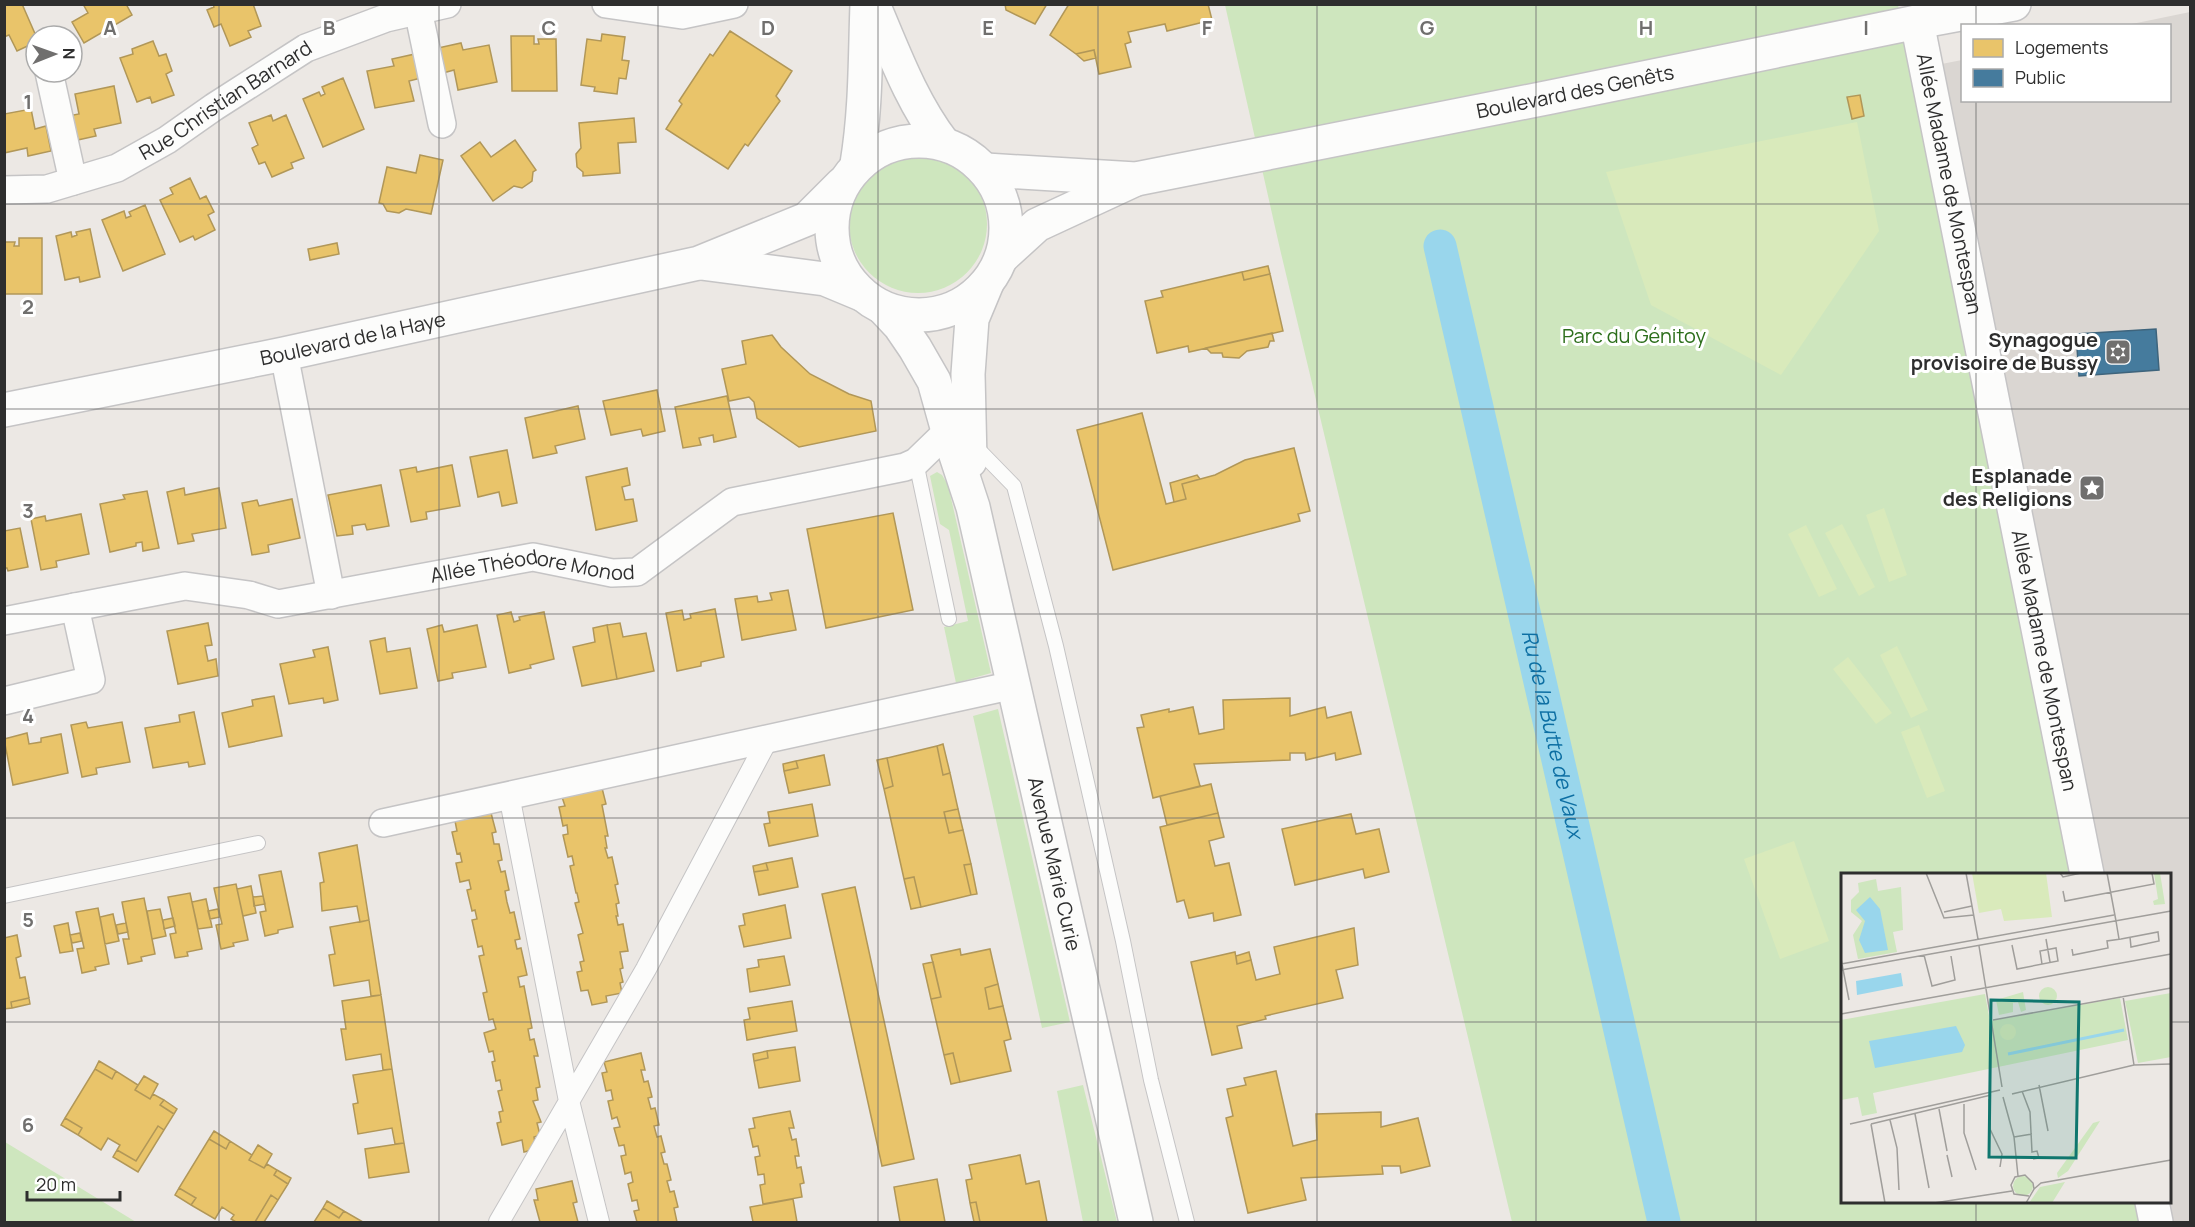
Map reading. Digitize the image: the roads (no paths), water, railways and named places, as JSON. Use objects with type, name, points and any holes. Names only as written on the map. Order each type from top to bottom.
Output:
[{"type":"street","name":"Rue Christian Barnard","points":[[4,190],[47,189],[117,168],[167,140],[214,106],[306,48],[386,18],[447,4]]},
{"type":"street","points":[[606,4],[682,15],[734,4]]},
{"type":"street","name":"Boulevard des Genêts","points":[[994,270],[1037,225],[1136,179],[2014,4]]},
{"type":"street","points":[[864,8],[925,120],[943,143]]},
{"type":"street","points":[[850,174],[883,147],[912,140],[943,143],[966,153],[986,170],[998,190],[1005,212],[1006,235],[994,270],[966,302],[940,313],[912,316],[872,301],[842,271],[832,243],[832,213],[850,174],[862,132],[867,76],[864,8]]},
{"type":"street","points":[[418,10],[442,124]]},
{"type":"street","name":"Allée Madame de Montespan","points":[[1917,22],[2087,873]]},
{"type":"street","points":[[52,84],[73,181]]},
{"type":"street","name":"Boulevard des Genêts","points":[[986,170],[1136,179]]},
{"type":"street","name":"Boulevard de la Haye","points":[[4,410],[284,354],[699,263],[807,219],[850,174]]},
{"type":"street","name":"Boulevard de la Haye","points":[[699,263],[825,279],[872,301]]},
{"type":"street","name":"Avenue Marie Curie","points":[[958,435],[968,374],[972,319],[994,270]]},
{"type":"street","name":"Avenue Marie Curie","points":[[872,301],[900,326],[928,367],[958,435],[1136,1222]]},
{"type":"street","points":[[284,354],[331,595]]},
{"type":"street","name":"Allée Théodore Monod","points":[[4,621],[185,586],[249,595],[278,604],[533,557],[612,573],[637,572],[732,502],[905,467],[958,435]]},
{"type":"street","points":[[4,701],[91,680],[75,608]]},
{"type":"street","points":[[383,823],[1014,685]]},
{"type":"street","points":[[499,1222],[646,969],[769,737]]},
{"type":"street","points":[[508,795],[569,1101],[599,1222]]},
{"type":"street","points":[[2152,1203],[2156,1222]]},
{"type":"lane","points":[[958,435],[1014,486],[1056,646],[1123,941],[1151,1080],[1187,1222]]},
{"type":"lane","points":[[916,462],[949,619]]},
{"type":"lane","points":[[4,896],[258,843]]},
{"type":"waterway","name":"Ru de la Butte de Vaux","points":[[1440,246],[1664,1222]]},
{"type":"place","name":"Synagogue provisoire de Bussy","points":[[2118,352]]},
{"type":"place","name":"Esplanade des Religions","points":[[2092,488]]},
{"type":"park label","name":"Parc du Génitoy","points":[[1634,336]]}]
